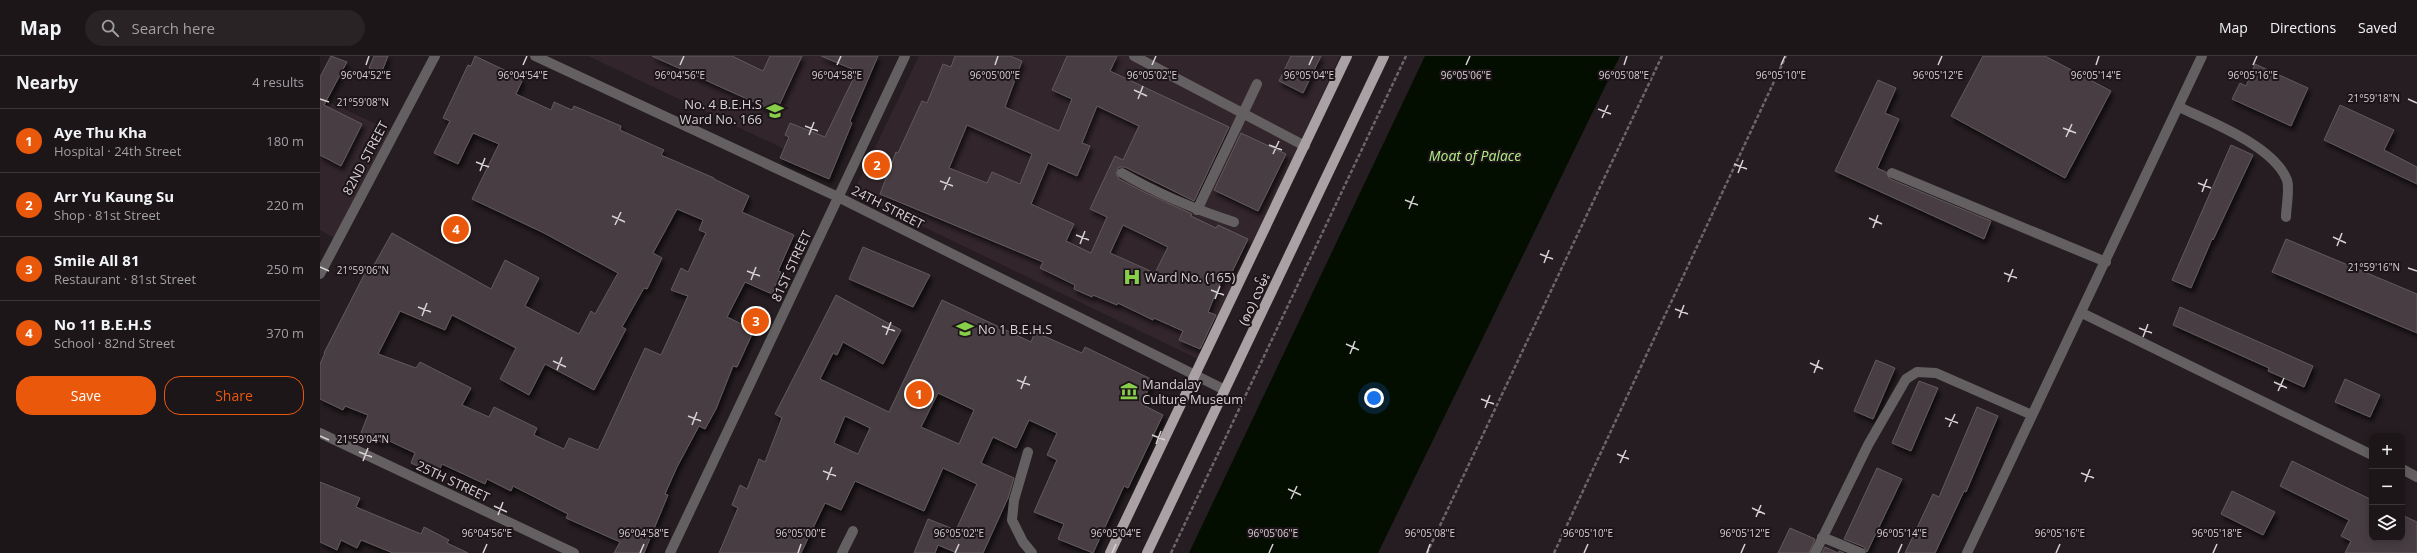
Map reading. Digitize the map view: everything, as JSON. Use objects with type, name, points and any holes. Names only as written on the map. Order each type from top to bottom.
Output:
[{"type":"main road","name":"(၈၀) လမ်း","points":[[1110,553],[1347,56]]},
{"type":"main road","name":"(၈၀) လမ်း","points":[[1147,553],[1384,56]]},
{"type":"street","name":"82ND STREET","points":[[320,274],[435,56]]},
{"type":"street","name":"24TH STREET","points":[[535,56],[838,196],[1225,390]]},
{"type":"street","name":"81ST STREET","points":[[670,553],[838,196],[906,56]]},
{"type":"street","points":[[1134,56],[1305,146]]},
{"type":"street","points":[[1967,553],[2082,313],[2202,56]]},
{"type":"street","points":[[1198,210],[1257,84]]},
{"type":"street","points":[[2179,107],[2238,134],[2269,156],[2287,180],[2286,217]]},
{"type":"street","points":[[1122,173],[1158,194],[1234,222]]},
{"type":"street","points":[[1892,173],[2106,262]]},
{"type":"street","points":[[2082,313],[2369,454]]},
{"type":"street","points":[[1815,553],[1868,445],[1906,379],[1917,372],[1936,373],[2032,415]]},
{"type":"street","name":"25TH STREET","points":[[320,433],[574,553]]},
{"type":"street","points":[[1028,452],[1014,500],[1012,520],[1023,542],[1032,553]]},
{"type":"street","points":[[2405,471],[2417,477]]},
{"type":"street","points":[[842,553],[853,531]]},
{"type":"street","points":[[1822,537],[1861,553]]},
{"type":"path","points":[[1171,553],[1406,56]]},
{"type":"path","points":[[1427,553],[1662,56]]},
{"type":"path","points":[[1554,553],[1786,56]]},
{"type":"shaded area","name":"No. 4 B.E.H.S Ward No. 166","points":[[588,56],[870,56],[820,166]]},
{"type":"shaded area","name":"Ward No. (165)","points":[[919,56],[1340,56],[1200,360],[853,193]]},
{"type":"shaded area","points":[[320,98],[392,131],[338,240],[320,230]]},
{"type":"water","name":"Moat of Palace","points":[[1425,56],[1620,56],[1378,553],[1189,553]]},
{"type":"building","points":[[331,56],[347,62],[324,105],[362,124],[341,166],[320,155],[320,77]]},
{"type":"building","points":[[374,56],[388,56],[381,74],[369,68]]},
{"type":"building","points":[[475,56],[523,79],[516,94],[551,110],[554,102],[572,110],[574,106],[621,126],[620,130],[664,150],[661,155],[714,178],[749,196],[742,212],[794,235],[778,271],[781,272],[772,294],[745,282],[727,317],[754,330],[737,367],[733,366],[716,409],[705,429],[699,426],[677,467],[665,494],[668,495],[644,553],[614,553],[620,542],[566,518],[568,514],[513,486],[511,491],[487,479],[485,484],[442,464],[437,475],[411,463],[415,453],[383,438],[381,442],[361,433],[368,415],[345,406],[343,410],[320,399],[320,364],[324,353],[366,271],[370,272],[392,233],[491,289],[505,260],[539,278],[525,306],[579,334],[591,311],[595,314],[618,273],[544,233],[472,199],[499,144],[473,133],[458,164],[434,153],[450,121],[443,118],[468,65],[471,66]],"holes":[[[677,209],[703,220],[699,230],[706,233],[688,272],[681,268],[671,290],[688,296],[661,355],[645,348],[598,450],[569,438],[564,449],[534,435],[537,428],[494,407],[489,417],[462,405],[471,388],[420,362],[416,368],[378,354],[400,311],[445,330],[452,315],[516,348],[500,379],[529,395],[545,364],[594,390],[626,329],[622,327],[644,288],[647,289],[662,258],[653,253]]]},
{"type":"building","points":[[652,56],[732,56],[763,71],[770,56],[802,56],[776,112]]},
{"type":"building","points":[[821,56],[878,56],[850,121],[852,123],[829,179],[780,158],[789,137],[785,135],[790,123],[825,137],[857,71]]},
{"type":"building","points":[[955,56],[1010,56],[1022,61],[1005,107],[1059,131],[1072,99],[1052,90],[1067,56],[1117,56],[1110,71],[1229,127],[1194,201],[1125,167],[1119,167],[1116,173],[1119,179],[1192,214],[1191,216],[1216,228],[1218,225],[1248,239],[1231,274],[1226,271],[1215,295],[1208,312],[1216,315],[1200,349],[1179,340],[1183,331],[1154,318],[1153,320],[1118,303],[1117,305],[1093,295],[1092,297],[1074,289],[1075,285],[1040,268],[1043,262],[880,194],[896,152],[898,153],[922,101],[927,103],[943,64],[951,67]],"holes":[[[1097,106],[1139,126],[1123,160],[1115,156],[1090,209],[1107,217],[1091,253],[1066,241],[1074,224],[1031,204],[1048,163],[1077,176],[1090,146],[1082,143]],[[967,125],[1032,154],[1020,184],[992,172],[987,183],[949,168]],[[1123,225],[1168,247],[1155,273],[1110,253]]]},
{"type":"building","points":[[1291,56],[1321,56],[1303,93],[1279,81]]},
{"type":"building","points":[[1983,56],[2045,56],[2111,91],[2065,178],[1951,116]]},
{"type":"building","points":[[2255,64],[2308,88],[2291,126],[2232,99],[2240,83],[2246,86]]},
{"type":"building","points":[[1878,80],[1896,88],[1885,113],[1899,119],[1877,168],[1886,172],[1890,179],[1991,221],[1984,239],[1835,171]]},
{"type":"building","points":[[2340,105],[2394,130],[2384,150],[2417,167],[2417,184],[2324,140]]},
{"type":"building","points":[[1241,133],[1286,154],[1258,211],[1214,190]]},
{"type":"building","points":[[2231,145],[2253,155],[2213,240],[2212,239],[2191,288],[2172,280]]},
{"type":"building","points":[[2286,239],[2417,294],[2417,333],[2272,272]]},
{"type":"building","points":[[863,247],[930,275],[913,307],[849,279]]},
{"type":"building","points":[[836,295],[901,330],[883,364],[843,342],[837,355],[833,353],[820,379],[889,412],[942,300],[1031,342],[1035,332],[1082,353],[1085,347],[1153,380],[1141,404],[1163,415],[1128,488],[1124,486],[1093,553],[1058,539],[1064,524],[1034,512],[1057,460],[1047,455],[1057,433],[1029,420],[1016,448],[993,437],[981,463],[1014,478],[1008,498],[983,553],[957,553],[938,545],[935,553],[914,553],[928,519],[956,530],[977,484],[943,468],[924,511],[855,481],[841,510],[825,503],[801,553],[719,553],[738,508],[732,505],[740,485],[747,489],[759,459],[765,462],[782,418],[775,414]],"holes":[[[938,393],[974,410],[959,444],[921,427]],[[845,416],[870,428],[858,454],[834,443]]]},
{"type":"building","points":[[2180,307],[2313,366],[2304,387],[2268,371],[2269,368],[2173,325]]},
{"type":"building","points":[[1876,360],[1895,368],[1873,419],[1854,411]]},
{"type":"building","points":[[2345,379],[2380,395],[2370,417],[2335,402]]},
{"type":"building","points":[[1919,381],[1938,388],[1911,451],[1892,443]]},
{"type":"building","points":[[1977,407],[1998,416],[1966,492],[1964,491],[1935,553],[1905,553],[1933,494],[1939,497]]},
{"type":"building","points":[[2292,461],[2369,499],[2369,541],[2405,541],[2405,516],[2417,522],[2417,553],[2345,553],[2351,541],[2341,536],[2349,520],[2280,486]]},
{"type":"building","points":[[1877,468],[1902,479],[1867,552],[1864,547],[1844,539]]},
{"type":"building","points":[[320,482],[360,498],[356,507],[421,534],[424,527],[449,540],[447,543],[468,553],[393,553],[361,540],[357,548],[341,540],[337,550],[320,542]]},
{"type":"building","points":[[2232,491],[2275,512],[2263,535],[2221,514]]},
{"type":"building","points":[[1790,528],[1815,539],[1809,553],[1778,553]]},
{"type":"building","points":[[1825,547],[1838,553],[1822,553]]},
{"type":"place","name":"No. 4 B.E.H.S Ward No. 166","points":[[775,111]]},
{"type":"place","name":"Arr Yu Kaung Su","points":[[877,165]]},
{"type":"place","name":"No 11 B.E.H.S","points":[[456,229]]},
{"type":"place","name":"Ward No. (165)","points":[[1132,277]]},
{"type":"place","name":"Smile All 81","points":[[756,321]]},
{"type":"place","name":"No 1 B.E.H.S","points":[[965,329]]},
{"type":"place","name":"Mandalay Culture Museum","points":[[1129,391]]},
{"type":"place","name":"Aye Thu Kha","points":[[919,394]]}]
